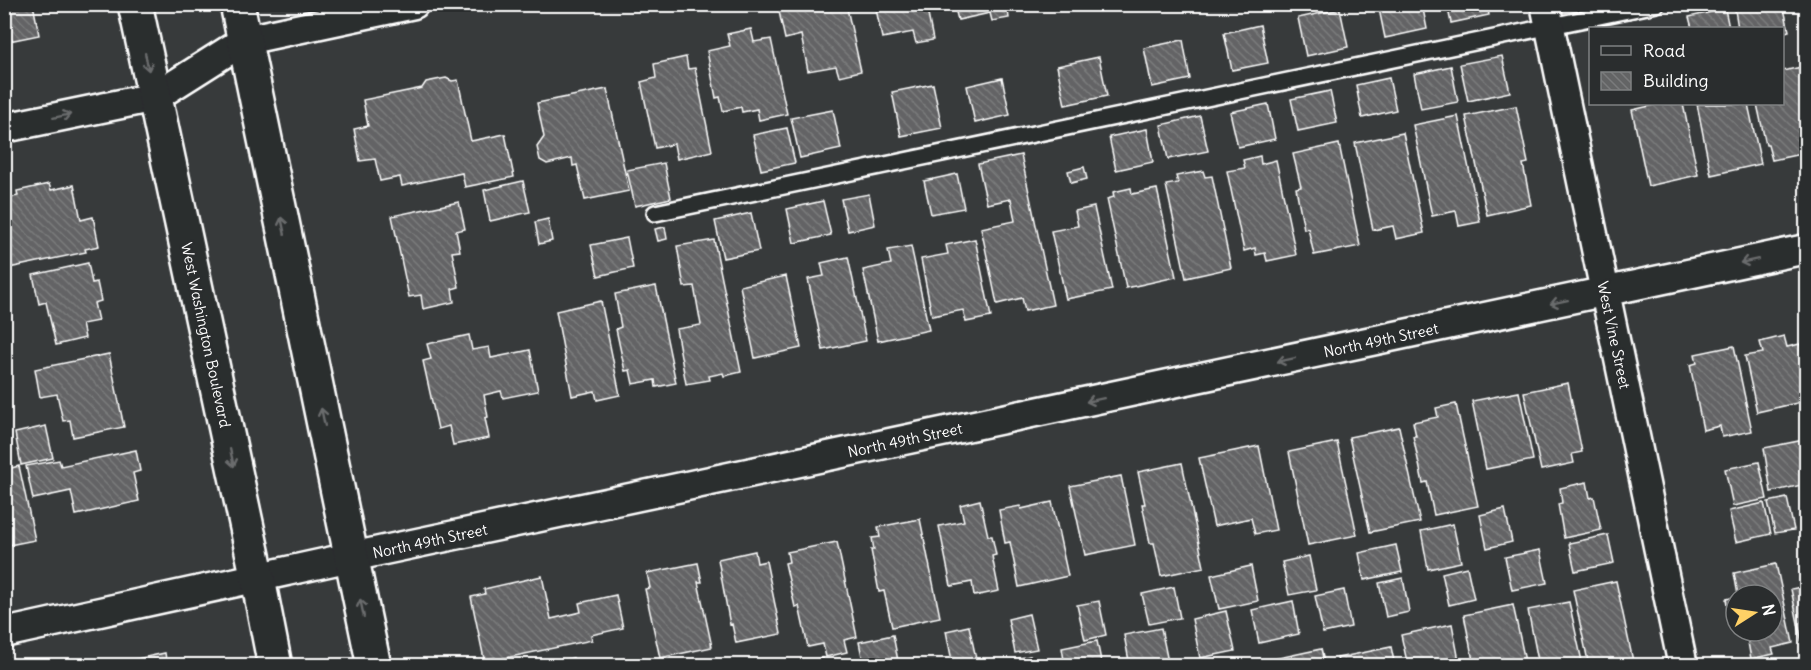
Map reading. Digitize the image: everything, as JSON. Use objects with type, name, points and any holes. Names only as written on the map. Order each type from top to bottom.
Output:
[{"type":"street","name":"West Washington Boulevard","points":[[135,4],[258,579],[274,666]]},
{"type":"street","points":[[237,4],[374,666]]},
{"type":"street","points":[[4,128],[155,97],[245,40],[414,4]]},
{"type":"street","name":"West Vine Street","points":[[1547,16],[1683,666]]},
{"type":"street","name":"North 49th Street","points":[[4,633],[351,557],[1806,249]]},
{"type":"lane","points":[[655,213],[1547,16],[1657,4]]},
{"type":"building","points":[[4,4],[33,4],[39,35],[4,42]]},
{"type":"building","points":[[788,4],[846,4],[861,71],[839,76],[836,66],[808,71],[801,35],[785,39],[778,7]]},
{"type":"building","points":[[875,4],[926,4],[933,40],[916,43],[913,32],[882,38]]},
{"type":"building","points":[[954,4],[1007,4],[1009,18],[992,21],[990,13],[958,20]]},
{"type":"building","points":[[1378,4],[1422,4],[1427,29],[1385,38]]},
{"type":"building","points":[[1447,4],[1487,4],[1489,15],[1451,23]]},
{"type":"building","points":[[1734,4],[1783,4],[1789,31],[1784,32],[1784,27],[1738,27]]},
{"type":"building","points":[[1340,9],[1348,47],[1306,56],[1298,18]]},
{"type":"building","points":[[1725,9],[1729,27],[1692,27],[1689,17]]},
{"type":"building","points":[[1260,25],[1268,63],[1232,70],[1224,33]]},
{"type":"building","points":[[751,29],[754,42],[771,39],[787,114],[759,120],[757,109],[742,112],[741,107],[723,111],[720,97],[716,98],[707,51],[730,46],[727,34]]},
{"type":"building","points":[[1183,40],[1190,79],[1152,87],[1144,48]]},
{"type":"building","points":[[1502,56],[1510,92],[1468,101],[1460,64]]},
{"type":"building","points":[[686,57],[688,69],[695,68],[712,151],[677,159],[674,144],[655,148],[641,82],[656,78],[654,64]]},
{"type":"building","points":[[1099,57],[1107,96],[1065,105],[1057,66]]},
{"type":"building","points":[[1451,66],[1458,102],[1421,109],[1414,74]]},
{"type":"building","points":[[1802,67],[1806,88],[1806,153],[1772,160],[1768,145],[1766,145],[1757,105],[1784,105],[1784,71]]},
{"type":"building","points":[[446,78],[452,81],[458,80],[471,141],[505,134],[514,177],[465,187],[462,173],[402,186],[400,177],[380,181],[375,159],[360,161],[354,129],[368,126],[363,100],[422,88],[426,82]]},
{"type":"building","points":[[1002,78],[1010,115],[975,123],[967,86]]},
{"type":"building","points":[[1389,78],[1396,110],[1362,118],[1356,85]]},
{"type":"building","points":[[933,84],[942,128],[901,136],[892,92]]},
{"type":"building","points":[[607,89],[629,191],[585,200],[577,165],[573,166],[572,158],[547,164],[540,160],[537,147],[544,137],[537,103]]},
{"type":"building","points":[[1330,91],[1337,123],[1298,131],[1291,99]]},
{"type":"building","points":[[1268,104],[1275,139],[1238,147],[1230,112]]},
{"type":"building","points":[[1654,105],[1683,105],[1698,175],[1648,186],[1632,110]]},
{"type":"building","points":[[1697,105],[1748,105],[1761,164],[1711,175]]},
{"type":"building","points":[[1516,106],[1528,163],[1523,164],[1531,205],[1487,215],[1466,116]]},
{"type":"building","points":[[833,110],[841,149],[800,158],[791,118]]},
{"type":"building","points":[[1200,116],[1208,151],[1168,159],[1161,125]]},
{"type":"building","points":[[1458,116],[1480,222],[1459,226],[1456,211],[1432,216],[1413,125]]},
{"type":"building","points":[[787,128],[795,163],[761,170],[753,135]]},
{"type":"building","points":[[1147,129],[1153,162],[1116,170],[1109,137]]},
{"type":"building","points":[[1403,133],[1424,233],[1396,239],[1393,226],[1373,230],[1355,143]]},
{"type":"building","points":[[1339,144],[1360,246],[1314,255],[1308,228],[1304,229],[1296,188],[1301,187],[1293,154]]},
{"type":"building","points":[[1021,155],[1053,305],[1025,311],[1022,298],[997,304],[981,228],[1015,221],[1011,199],[987,204],[978,164]]},
{"type":"building","points":[[1260,156],[1261,164],[1276,160],[1296,255],[1267,261],[1265,253],[1256,255],[1255,248],[1244,251],[1227,171],[1245,168],[1243,160]]},
{"type":"building","points":[[664,163],[671,198],[635,206],[627,170]]},
{"type":"building","points":[[1084,167],[1087,179],[1071,183],[1068,171]]},
{"type":"building","points":[[1203,171],[1205,177],[1212,176],[1231,268],[1186,278],[1166,185],[1178,183],[1176,176]]},
{"type":"building","points":[[957,174],[964,208],[931,214],[924,181]]},
{"type":"building","points":[[523,181],[530,212],[490,221],[484,190]]},
{"type":"building","points":[[49,184],[51,190],[74,185],[81,220],[93,217],[99,246],[85,249],[86,252],[4,269],[4,199],[18,196],[17,191]]},
{"type":"building","points":[[1131,188],[1132,194],[1157,189],[1176,277],[1126,288],[1107,199],[1114,197],[1113,192]]},
{"type":"building","points":[[869,194],[875,225],[848,231],[841,199]]},
{"type":"building","points":[[823,201],[831,235],[794,243],[787,209]]},
{"type":"building","points":[[459,202],[465,229],[456,231],[460,251],[452,252],[459,287],[452,289],[454,302],[423,309],[421,295],[409,297],[392,216]]},
{"type":"building","points":[[1094,207],[1112,290],[1066,299],[1051,231],[1078,226],[1075,211]]},
{"type":"building","points":[[751,213],[759,251],[723,258],[715,221]]},
{"type":"building","points":[[548,219],[552,241],[539,244],[535,222]]},
{"type":"building","points":[[665,227],[667,239],[658,241],[655,229]]},
{"type":"building","points":[[627,238],[633,268],[598,276],[591,245]]},
{"type":"building","points":[[975,239],[991,317],[966,322],[963,310],[932,316],[921,259],[948,254],[946,245]]},
{"type":"building","points":[[714,240],[741,372],[724,376],[723,373],[709,376],[710,380],[686,384],[676,329],[701,325],[694,286],[684,287],[677,246]]},
{"type":"building","points":[[911,246],[929,330],[878,341],[863,270],[891,264],[888,250]]},
{"type":"building","points":[[848,257],[866,341],[823,350],[808,279],[824,276],[821,263]]},
{"type":"building","points":[[88,263],[92,283],[97,282],[101,301],[94,303],[98,321],[82,324],[85,338],[56,345],[46,302],[39,304],[33,275]]},
{"type":"building","points":[[786,276],[801,348],[755,358],[740,286]]},
{"type":"building","points":[[656,286],[676,383],[656,387],[655,380],[633,384],[630,370],[625,371],[616,329],[621,327],[615,294]]},
{"type":"building","points":[[601,301],[620,395],[597,400],[595,391],[572,396],[556,311]]},
{"type":"building","points":[[469,335],[472,350],[489,347],[491,358],[530,350],[538,391],[503,398],[501,391],[484,395],[489,438],[453,445],[449,426],[438,429],[423,361],[431,359],[427,344]]},
{"type":"building","points":[[1784,336],[1787,347],[1800,344],[1806,373],[1806,401],[1757,412],[1745,356],[1763,353],[1760,342]]},
{"type":"building","points":[[1734,346],[1752,431],[1722,437],[1720,426],[1703,430],[1690,365],[1697,363],[1695,354]]},
{"type":"building","points":[[109,354],[124,427],[73,437],[70,420],[63,421],[57,394],[40,397],[35,369]]},
{"type":"building","points":[[1568,383],[1582,452],[1572,454],[1574,463],[1541,470],[1524,392]]},
{"type":"building","points":[[1519,392],[1533,460],[1486,469],[1472,401]]},
{"type":"building","points":[[1456,404],[1478,506],[1434,515],[1427,482],[1423,483],[1413,436],[1416,436],[1413,422],[1438,417],[1436,408]]},
{"type":"building","points":[[46,426],[53,458],[21,465],[15,433]]},
{"type":"building","points":[[1399,427],[1420,522],[1370,532],[1349,437]]},
{"type":"building","points":[[1804,440],[1806,484],[1771,492],[1764,448]]},
{"type":"building","points":[[1337,442],[1357,535],[1308,545],[1289,452]]},
{"type":"building","points":[[1259,446],[1276,530],[1255,534],[1251,518],[1214,526],[1199,458]]},
{"type":"building","points":[[136,450],[140,471],[133,473],[139,501],[76,515],[71,491],[33,499],[26,466],[59,460],[61,466]]},
{"type":"building","points":[[1759,462],[1767,499],[1733,506],[1725,469]]},
{"type":"building","points":[[1182,463],[1204,567],[1161,576],[1154,543],[1150,543],[1138,472]]},
{"type":"building","points":[[19,466],[35,540],[4,546],[4,470]]},
{"type":"building","points":[[1121,476],[1135,545],[1085,555],[1070,486]]},
{"type":"building","points":[[1587,482],[1590,498],[1594,497],[1601,530],[1564,538],[1558,504],[1562,503],[1560,488]]},
{"type":"building","points":[[1787,498],[1794,530],[1775,533],[1768,502]]},
{"type":"building","points":[[980,500],[988,536],[992,536],[996,555],[992,556],[999,591],[974,596],[972,582],[951,586],[939,526],[964,521],[960,505]]},
{"type":"building","points":[[1052,502],[1068,576],[1019,587],[1010,542],[1005,543],[999,510],[1020,506],[1021,509]]},
{"type":"building","points":[[1764,503],[1771,534],[1736,542],[1729,511]]},
{"type":"building","points":[[1505,509],[1512,542],[1487,548],[1480,515]]},
{"type":"building","points":[[920,519],[940,617],[892,627],[884,591],[879,592],[871,550],[874,550],[872,538],[880,537],[878,527]]},
{"type":"building","points":[[1453,524],[1461,562],[1428,569],[1421,531]]},
{"type":"building","points":[[1608,535],[1614,563],[1575,571],[1569,543]]},
{"type":"building","points":[[837,542],[857,637],[844,640],[847,652],[826,657],[823,644],[808,647],[799,606],[795,607],[785,563],[789,562],[787,552]]},
{"type":"building","points":[[1396,545],[1402,572],[1364,580],[1359,553]]},
{"type":"building","points":[[1540,550],[1547,583],[1512,590],[1505,557]]},
{"type":"building","points":[[755,551],[757,563],[766,561],[781,634],[736,643],[732,624],[730,625],[718,559]]},
{"type":"building","points":[[1309,556],[1316,590],[1289,595],[1282,562]]},
{"type":"building","points":[[698,563],[702,582],[698,582],[712,647],[660,658],[645,589],[650,588],[647,573]]},
{"type":"building","points":[[1776,564],[1780,583],[1736,583],[1734,573]]},
{"type":"building","points":[[1251,566],[1258,601],[1219,609],[1211,575]]},
{"type":"building","points":[[1467,567],[1474,599],[1449,605],[1442,573]]},
{"type":"building","points":[[542,576],[551,619],[581,612],[579,603],[616,595],[623,628],[591,635],[592,640],[496,660],[495,658],[484,659],[471,597],[485,594],[484,589]]},
{"type":"building","points":[[1403,578],[1409,612],[1386,617],[1379,583]]},
{"type":"building","points":[[1616,581],[1634,666],[1589,666],[1573,590]]},
{"type":"building","points":[[1806,586],[1806,642],[1802,643],[1791,589]]},
{"type":"building","points":[[1174,587],[1180,618],[1149,624],[1142,594]]},
{"type":"building","points":[[1344,590],[1351,627],[1323,633],[1315,596]]},
{"type":"building","points":[[1099,601],[1106,635],[1085,640],[1077,605]]},
{"type":"building","points":[[1293,601],[1299,634],[1259,643],[1252,610]]},
{"type":"building","points":[[1784,601],[1793,643],[1772,648],[1774,654],[1751,659],[1748,643],[1784,643]]},
{"type":"building","points":[[1569,602],[1583,666],[1539,666],[1528,610]]},
{"type":"building","points":[[1513,605],[1526,666],[1474,666],[1464,615]]},
{"type":"building","points":[[1226,611],[1235,651],[1200,658],[1192,619]]},
{"type":"building","points":[[1029,614],[1037,649],[1015,653],[1008,619]]},
{"type":"building","points":[[1452,624],[1460,666],[1408,666],[1401,635]]},
{"type":"building","points":[[969,626],[977,663],[953,666],[946,631]]},
{"type":"building","points":[[1161,628],[1168,662],[1152,666],[1130,666],[1124,635]]},
{"type":"building","points":[[893,635],[899,666],[864,666],[859,642]]},
{"type":"building","points":[[1097,641],[1102,666],[1065,666],[1062,648]]},
{"type":"building","points":[[1391,647],[1395,666],[1339,666],[1337,658]]},
{"type":"building","points":[[1321,649],[1325,666],[1276,666],[1274,659]]},
{"type":"building","points":[[165,653],[167,666],[105,666]]},
{"type":"building","points":[[1030,656],[1032,666],[999,666],[999,663]]},
{"type":"building","points":[[573,658],[575,666],[538,666]]},
{"type":"building","points":[[823,658],[824,666],[792,666],[792,665]]},
{"type":"building","points":[[1260,659],[1261,666],[1228,666]]}]
